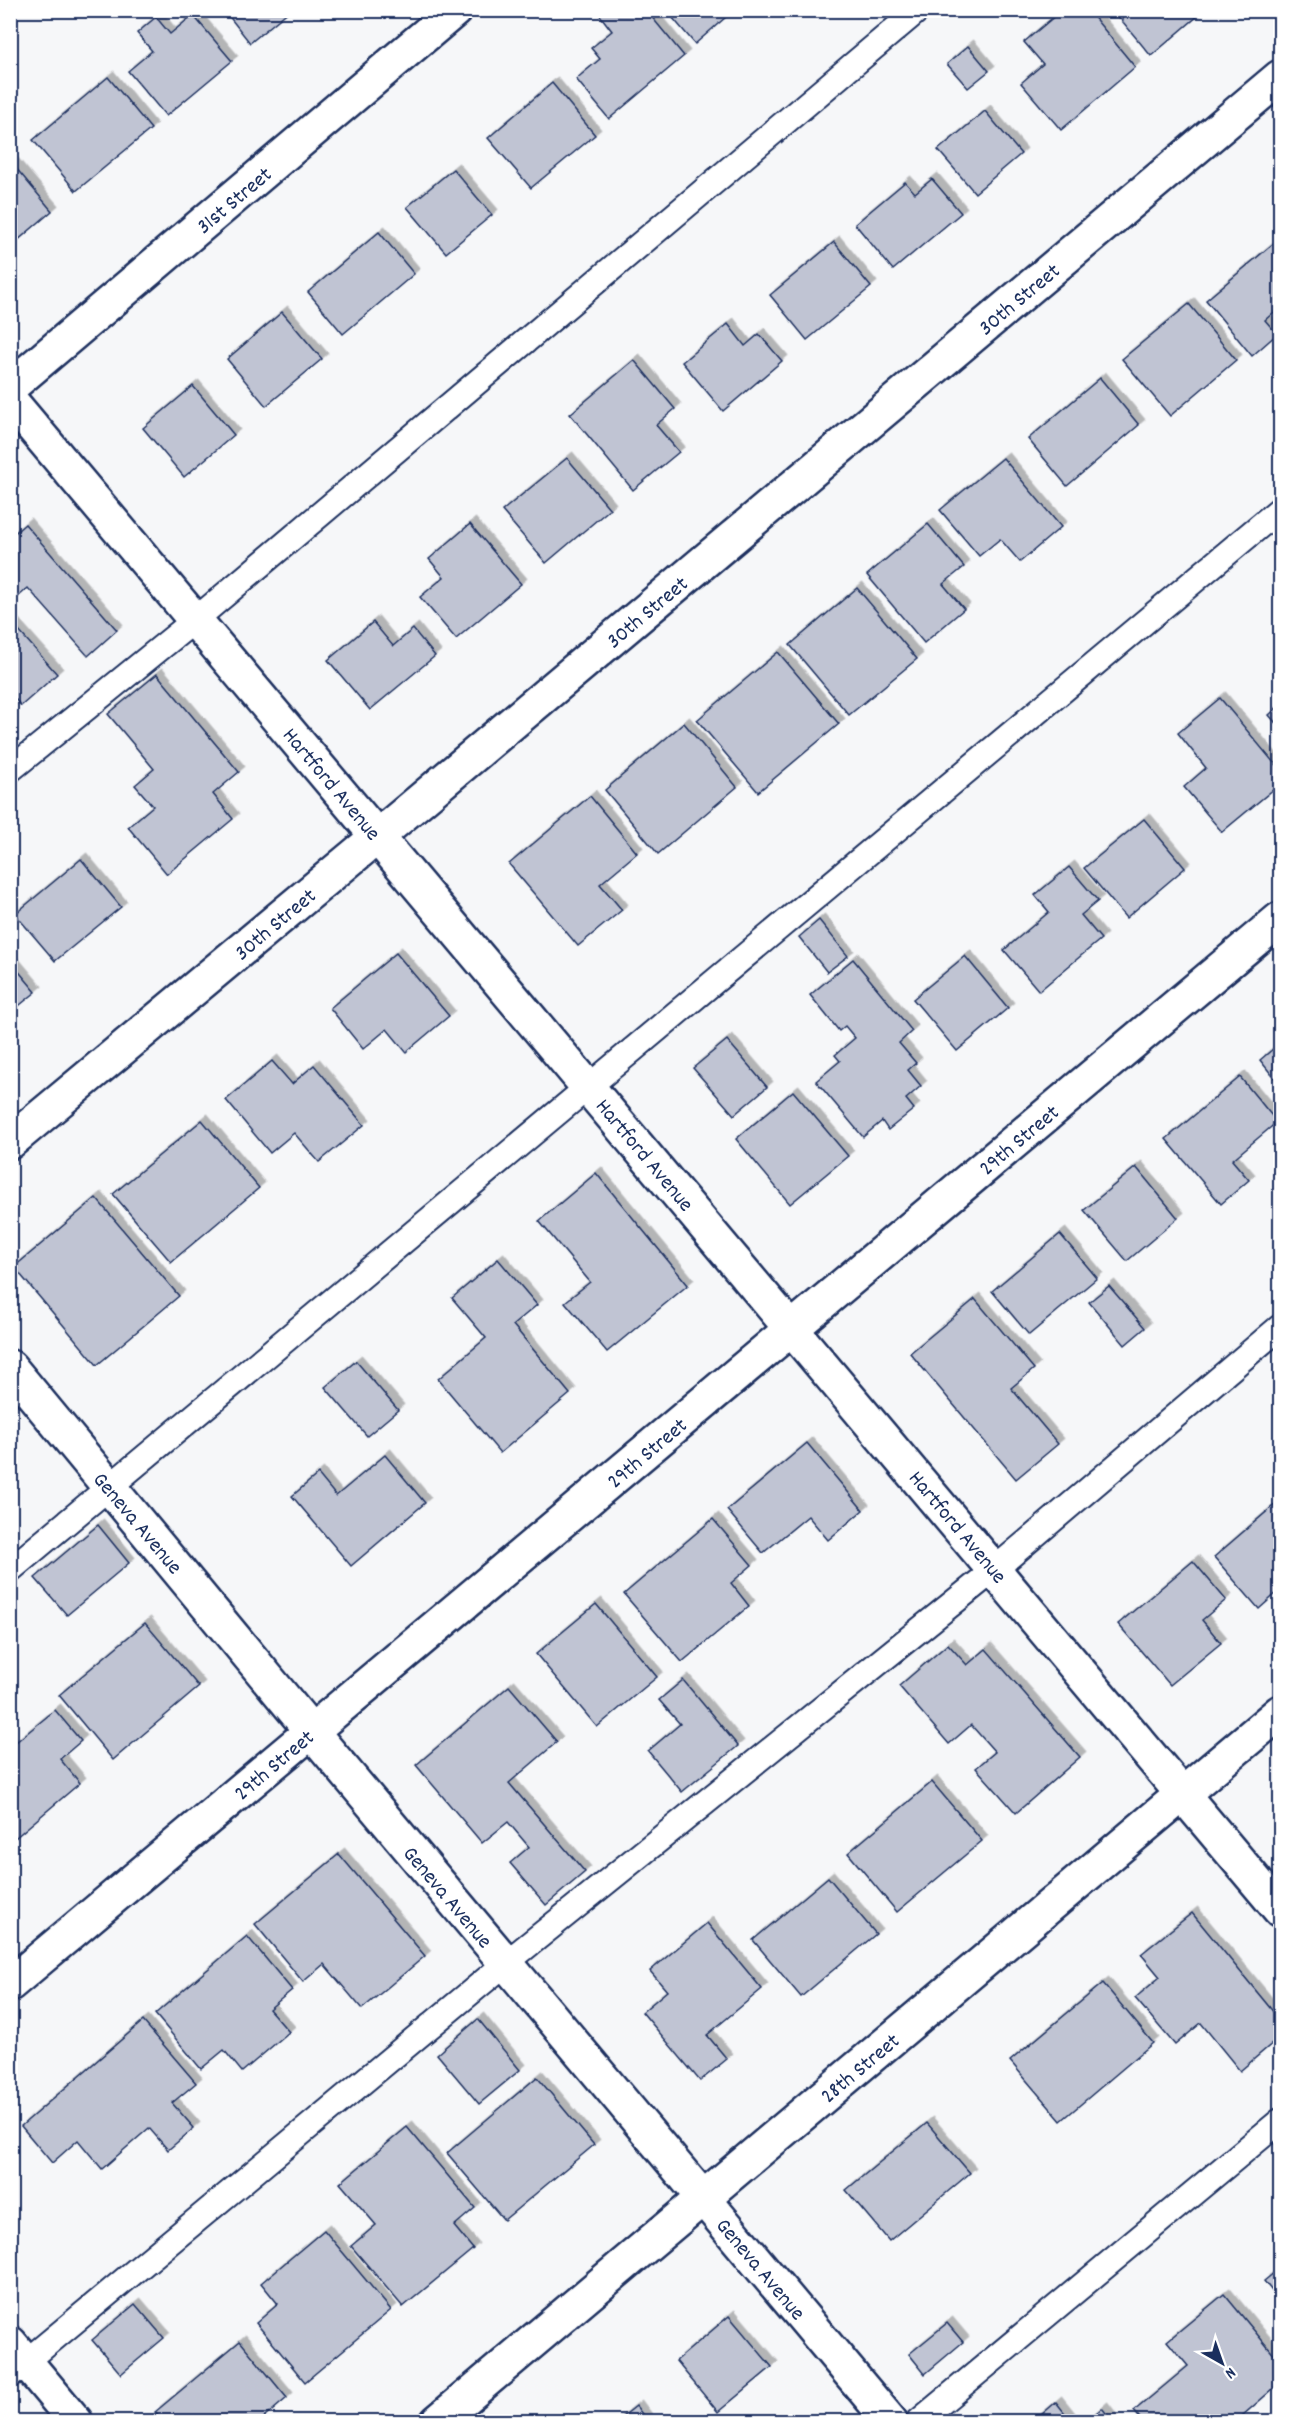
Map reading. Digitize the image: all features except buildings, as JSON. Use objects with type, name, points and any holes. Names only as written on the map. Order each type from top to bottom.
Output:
[{"type":"street","name":"31st Street","points":[[10,387],[455,10]]},
{"type":"street","name":"30th Street","points":[[10,1142],[378,836],[1281,77]]},
{"type":"street","name":"Hartford Avenue","points":[[10,400],[1281,1910]]},
{"type":"street","name":"29th Street","points":[[10,1984],[1281,919]]},
{"type":"street","name":"Geneva Avenue","points":[[10,1367],[312,1732],[891,2421]]},
{"type":"street","name":"28th Street","points":[[437,2421],[1281,1712]]},
{"type":"street","points":[[16,2360],[76,2421]]},
{"type":"lane","points":[[10,770],[195,620],[918,10]]},
{"type":"lane","points":[[10,1570],[1281,509]]},
{"type":"lane","points":[[16,2360],[995,1569],[1281,1327]]},
{"type":"lane","points":[[918,2421],[1281,2121]]}]
